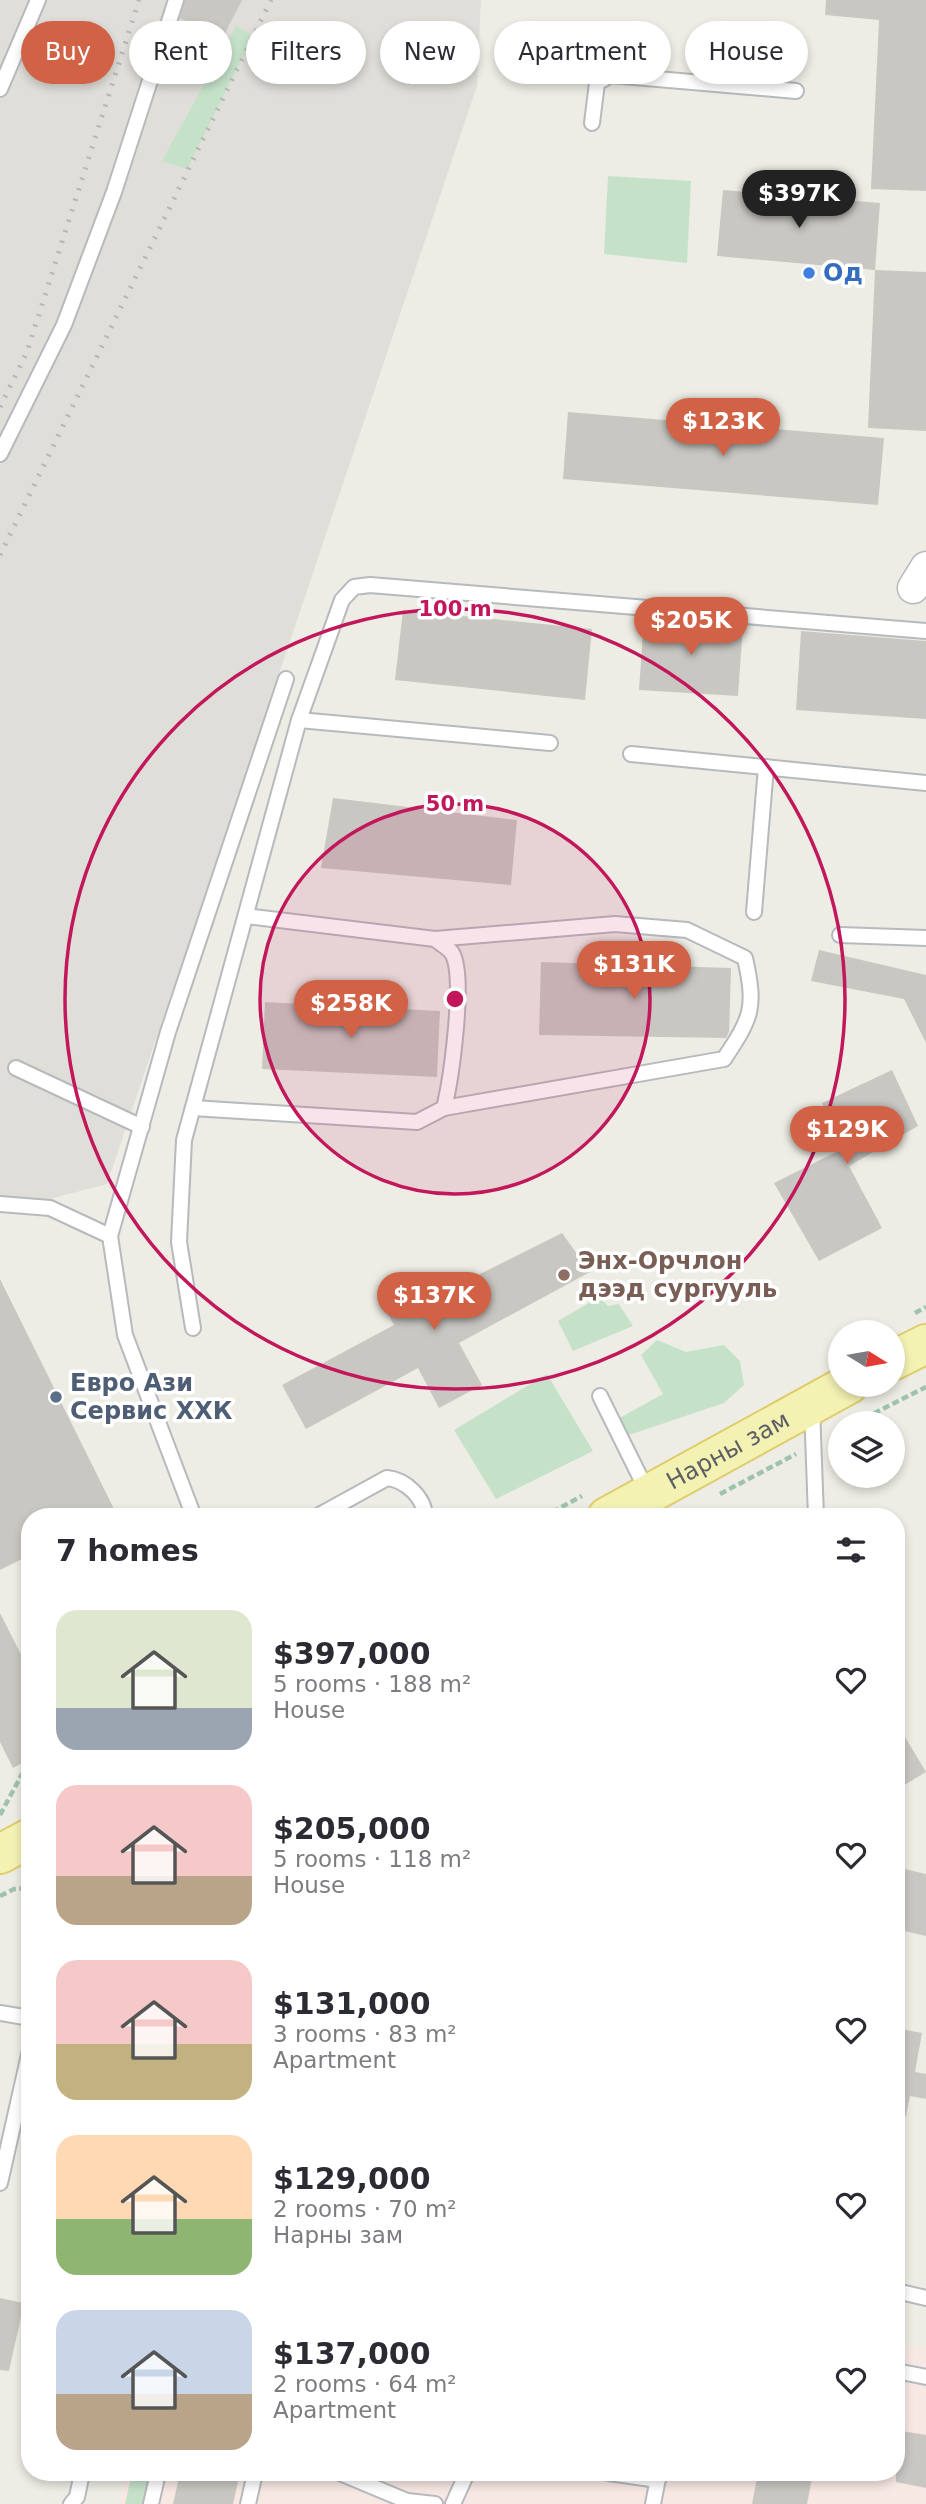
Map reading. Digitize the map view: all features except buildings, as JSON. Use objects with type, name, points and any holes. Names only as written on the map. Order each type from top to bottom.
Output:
[{"type":"main road","points":[[905,1354],[926,1343]]},
{"type":"main road","name":"Нарны зам","points":[[624,1508],[828,1395]]},
{"type":"main road","points":[[0,1854],[21,1843]]},
{"type":"lane","points":[[0,89],[38,0]]},
{"type":"lane","points":[[0,454],[64,325],[114,192],[176,0]]},
{"type":"lane","points":[[592,123],[597,83],[611,75],[796,91]]},
{"type":"lane","points":[[193,1328],[179,1242],[184,1140],[299,720],[342,600],[354,587],[384,586],[926,631]]},
{"type":"lane","points":[[191,1508],[125,1335],[110,1236],[168,1032],[286,679]]},
{"type":"lane","points":[[299,720],[550,743]]},
{"type":"lane","points":[[631,754],[926,783]]},
{"type":"lane","points":[[754,912],[766,767]]},
{"type":"lane","points":[[192,1108],[417,1122],[444,1108],[724,1059],[749,1022],[752,990],[745,958],[687,930],[615,924],[435,939],[246,916]]},
{"type":"lane","points":[[840,936],[926,938]]},
{"type":"lane","points":[[435,939],[452,954],[458,981],[451,1081],[444,1108]]},
{"type":"lane","points":[[16,1068],[142,1126]]},
{"type":"lane","points":[[0,1204],[50,1208],[110,1236]]},
{"type":"lane","points":[[600,1396],[648,1495]]},
{"type":"lane","points":[[812,1404],[816,1508]]},
{"type":"lane","points":[[332,1508],[387,1478],[410,1487],[424,1508]]},
{"type":"lane","points":[[0,2013],[21,2016]]},
{"type":"lane","points":[[0,2183],[21,2090]]},
{"type":"lane","points":[[905,2293],[926,2298]]},
{"type":"lane","points":[[905,2373],[926,2377]]},
{"type":"lane","points":[[71,2504],[77,2497],[80,2481]]},
{"type":"lane","points":[[151,2504],[156,2481]]},
{"type":"lane","points":[[248,2504],[253,2481]]},
{"type":"lane","points":[[358,2481],[407,2503],[435,2504]]},
{"type":"lane","points":[[453,2504],[463,2481]]},
{"type":"lane","points":[[653,2504],[658,2481]]},
{"type":"path","points":[[879,1411],[926,1387]]},
{"type":"path","points":[[713,1499],[815,1443]]},
{"type":"path","points":[[0,1815],[21,1776]]},
{"type":"path","points":[[0,1896],[21,1889]]},
{"type":"shaded area","points":[[0,0],[481,0],[480,22],[380,21],[380,84],[477,86],[107,1184],[0,1212]]},
{"type":"shaded area","points":[[905,2344],[926,2348],[926,2504],[120,2504],[125,2481],[905,2481]]},
{"type":"green space","points":[[236,26],[246,32],[246,50],[232,78],[232,33]]},
{"type":"green space","points":[[204,84],[229,84],[187,169],[162,161]]},
{"type":"green space","points":[[608,176],[691,181],[687,263],[604,254]]},
{"type":"green space","points":[[599,1297],[608,1306],[619,1304],[633,1326],[573,1351],[558,1321]]},
{"type":"green space","points":[[657,1340],[686,1352],[724,1345],[740,1361],[744,1385],[724,1403],[623,1437],[616,1420],[663,1394],[641,1355]]},
{"type":"green space","points":[[547,1374],[593,1451],[496,1499],[454,1430]]},
{"type":"green space","points":[[130,2481],[152,2481],[147,2504],[125,2504]]},
{"type":"railway","points":[[0,407],[27,352],[139,0]]},
{"type":"railway","points":[[0,555],[271,0]]},
{"type":"place","name":"Од","points":[[809,273]]},
{"type":"place","name":"Энх-Орчлон дээд сургууль","points":[[564,1275]]},
{"type":"place","name":"Евро Ази Сервис ХХК","points":[[56,1397]]}]
